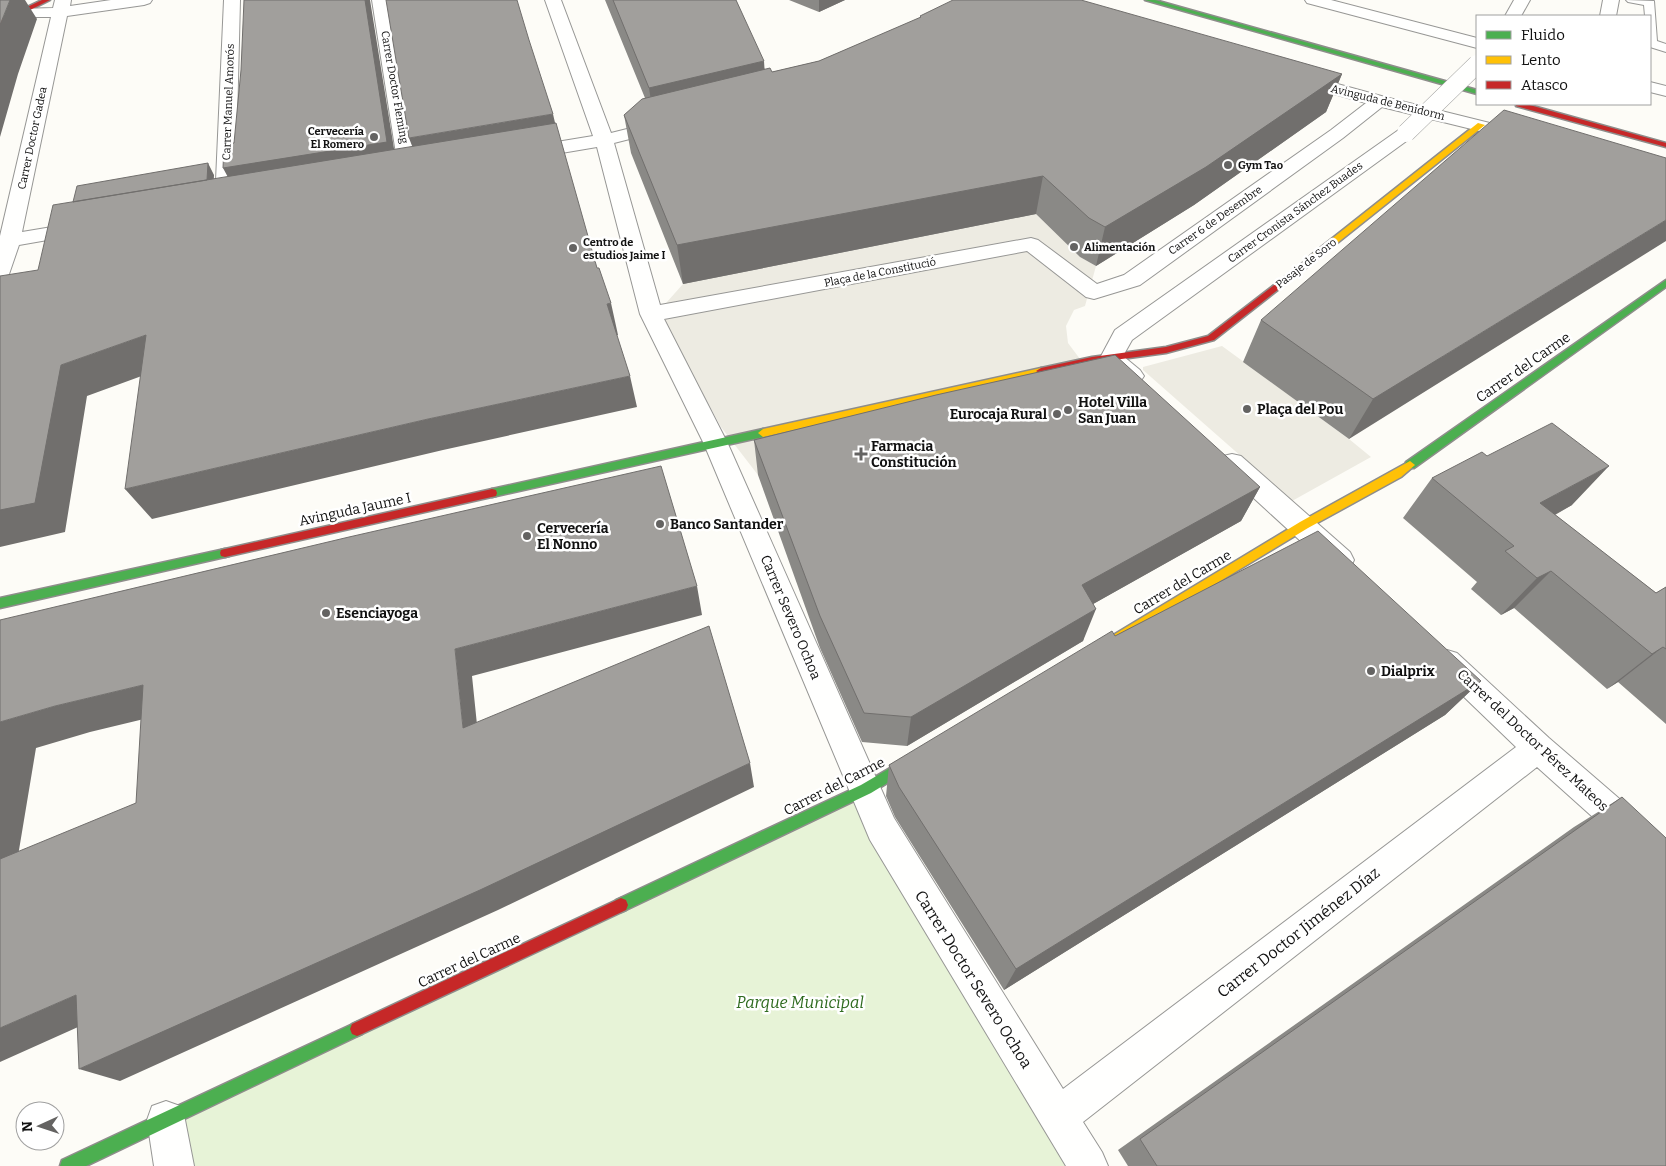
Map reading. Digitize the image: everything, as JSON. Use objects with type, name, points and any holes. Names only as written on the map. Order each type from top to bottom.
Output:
[{"type":"street","points":[[0,22],[18,14],[57,4],[144,0]]},
{"type":"street","name":"Carrer Manuel Amorós","points":[[225,204],[232,0]]},
{"type":"street","name":"Carrer Doctor Fleming","points":[[380,0],[410,173]]},
{"type":"street","name":"Carrer Severo Ochoa","points":[[553,0],[604,140],[652,314],[716,444],[866,789]]},
{"type":"street","points":[[1148,0],[1476,92]]},
{"type":"street","points":[[1313,0],[1476,43]]},
{"type":"street","points":[[1514,15],[1522,0]]},
{"type":"street","points":[[1608,15],[1611,0]]},
{"type":"street","name":"Carrer Doctor Gadea","points":[[0,275],[5,242],[57,4]]},
{"type":"street","name":"Carrer Cronista Sánchez Buades","points":[[1111,358],[1124,335],[1406,133],[1476,65]]},
{"type":"street","points":[[1459,70],[1476,75]]},
{"type":"street","name":"Avinguda de Benidorm","points":[[1285,74],[1378,101],[1481,125],[1521,137]]},
{"type":"street","points":[[1651,87],[1666,91]]},
{"type":"street","name":"Carrer 6 de Desembre","points":[[1094,292],[1132,280],[1337,134],[1378,101]]},
{"type":"street","points":[[1523,105],[1666,145]]},
{"type":"street","points":[[507,157],[604,140],[681,121]]},
{"type":"street","name":"Pasaje de Soro","points":[[1111,358],[1166,350],[1211,338],[1481,125]]},
{"type":"street","points":[[390,176],[429,170]]},
{"type":"street","points":[[206,207],[244,200]]},
{"type":"street","points":[[5,242],[98,226]]},
{"type":"street","name":"Plaça de la Constitució","points":[[652,314],[1031,244],[1094,292]]},
{"type":"street","name":"Carrer del Carme","points":[[1104,646],[1304,525],[1397,474],[1663,290]]},
{"type":"street","points":[[716,444],[1092,360],[1111,358],[1148,390]]},
{"type":"street","name":"Avinguda Jaume I","points":[[0,603],[716,444]]},
{"type":"street","points":[[1215,448],[1304,525],[1360,579]]},
{"type":"street","name":"Carrer del Doctor Pérez Mateos","points":[[1432,647],[1538,748],[1666,861]]},
{"type":"street","name":"Carrer del Carme","points":[[68,1166],[866,789],[934,748]]},
{"type":"street","name":"Carrer Doctor Jiménez Díaz","points":[[1058,1117],[1538,748]]},
{"type":"street","name":"Carrer Doctor Severo Ochoa","points":[[866,789],[882,829],[1088,1166]]},
{"type":"street","points":[[166,1120],[174,1166]]},
{"type":"lane","points":[[1632,0],[1650,3],[1650,15]]},
{"type":"lane","points":[[1651,43],[1666,48]]},
{"type":"green space","name":"Parque Municipal","points":[[866,789],[1088,1166],[174,1166],[166,1120]]},
{"type":"shaded area","points":[[1036,214],[1080,257],[1096,266],[1085,306],[1074,310],[1066,326],[1068,343],[1104,391],[932,431],[758,475],[721,427],[658,312],[683,284]]},
{"type":"shaded area","name":"Plaça del Pou","points":[[1222,346],[1371,457],[1292,501],[1143,370],[1143,367]]},
{"type":"building","points":[[0,0],[10,0],[0,25]]},
{"type":"building","points":[[244,0],[365,0],[387,142],[223,168],[224,145],[234,143],[241,70]]},
{"type":"building","points":[[386,0],[517,0],[553,114],[409,138]]},
{"type":"building","points":[[613,0],[736,0],[764,61],[649,88]]},
{"type":"building","points":[[953,0],[1081,0],[1342,74],[1206,167],[1105,227],[1089,218],[1043,176],[677,245],[624,115],[642,99],[770,68],[772,72],[819,61],[921,17]]},
{"type":"building","points":[[1504,110],[1666,158],[1666,220],[1373,399],[1261,320]]},
{"type":"building","points":[[556,123],[597,268],[599,268],[611,303],[607,304],[630,376],[428,419],[125,489],[146,335],[61,365],[35,503],[0,510],[0,276],[38,270],[53,205]]},
{"type":"building","points":[[208,163],[207,180],[73,202],[77,186]]},
{"type":"building","points":[[1115,355],[1260,487],[1082,585],[1096,609],[911,717],[864,713],[820,616],[754,440],[936,395]]},
{"type":"building","points":[[1552,423],[1609,466],[1540,503],[1656,593],[1666,587],[1666,649],[1663,647],[1652,654],[1551,571],[1537,578],[1505,551],[1514,546],[1432,478],[1482,452],[1487,456]]},
{"type":"building","points":[[661,466],[697,586],[455,649],[463,728],[709,626],[750,763],[480,890],[79,1069],[76,995],[0,1028],[0,859],[136,803],[143,685],[55,706],[0,722],[0,620],[349,537]]},
{"type":"building","points":[[1318,531],[1481,681],[1016,969],[899,787],[889,765],[1112,631],[1115,636]]},
{"type":"building","points":[[1622,797],[1666,838],[1666,1166],[1157,1166],[1140,1139]]},
{"type":"traffic: fast","points":[[1148,0],[1476,92]]},
{"type":"traffic: fast","points":[[1410,465],[1666,283]]},
{"type":"traffic: fast","points":[[492,493],[763,433]]},
{"type":"traffic: fast","points":[[0,603],[225,553]]},
{"type":"traffic: fast","points":[[621,905],[866,789],[921,756]]},
{"type":"traffic: fast","points":[[68,1166],[357,1029]]},
{"type":"traffic: slow","points":[[1313,258],[1481,125]]},
{"type":"traffic: slow","points":[[763,433],[1041,371]]},
{"type":"traffic: slow","points":[[1114,640],[1304,525],[1410,465]]},
{"type":"traffic: jam","points":[[0,23],[47,0]]},
{"type":"traffic: jam","points":[[1523,105],[1666,145]]},
{"type":"traffic: jam","points":[[1041,371],[1092,360],[1166,350],[1211,338],[1313,258]]},
{"type":"traffic: jam","points":[[225,553],[492,493]]},
{"type":"traffic: jam","points":[[357,1029],[621,905]]},
{"type":"place","name":"Cervecería El Romero","points":[[374,137]]},
{"type":"place","name":"Gym Tao","points":[[1228,165]]},
{"type":"place","name":"Alimentación","points":[[1074,247]]},
{"type":"place","name":"Centro de estudios Jaime I","points":[[573,248]]},
{"type":"place","name":"Plaça del Pou","points":[[1247,409]]},
{"type":"place","name":"Hotel Villa San Juan","points":[[1068,410]]},
{"type":"place","name":"Eurocaja Rural","points":[[1057,414]]},
{"type":"place","name":"Farmacia Constitución","points":[[861,454]]},
{"type":"place","name":"Banco Santander","points":[[660,524]]},
{"type":"place","name":"Cervecería El Nonno","points":[[527,536]]},
{"type":"place","name":"Esenciayoga","points":[[326,613]]},
{"type":"place","name":"Dialprix","points":[[1371,671]]}]
